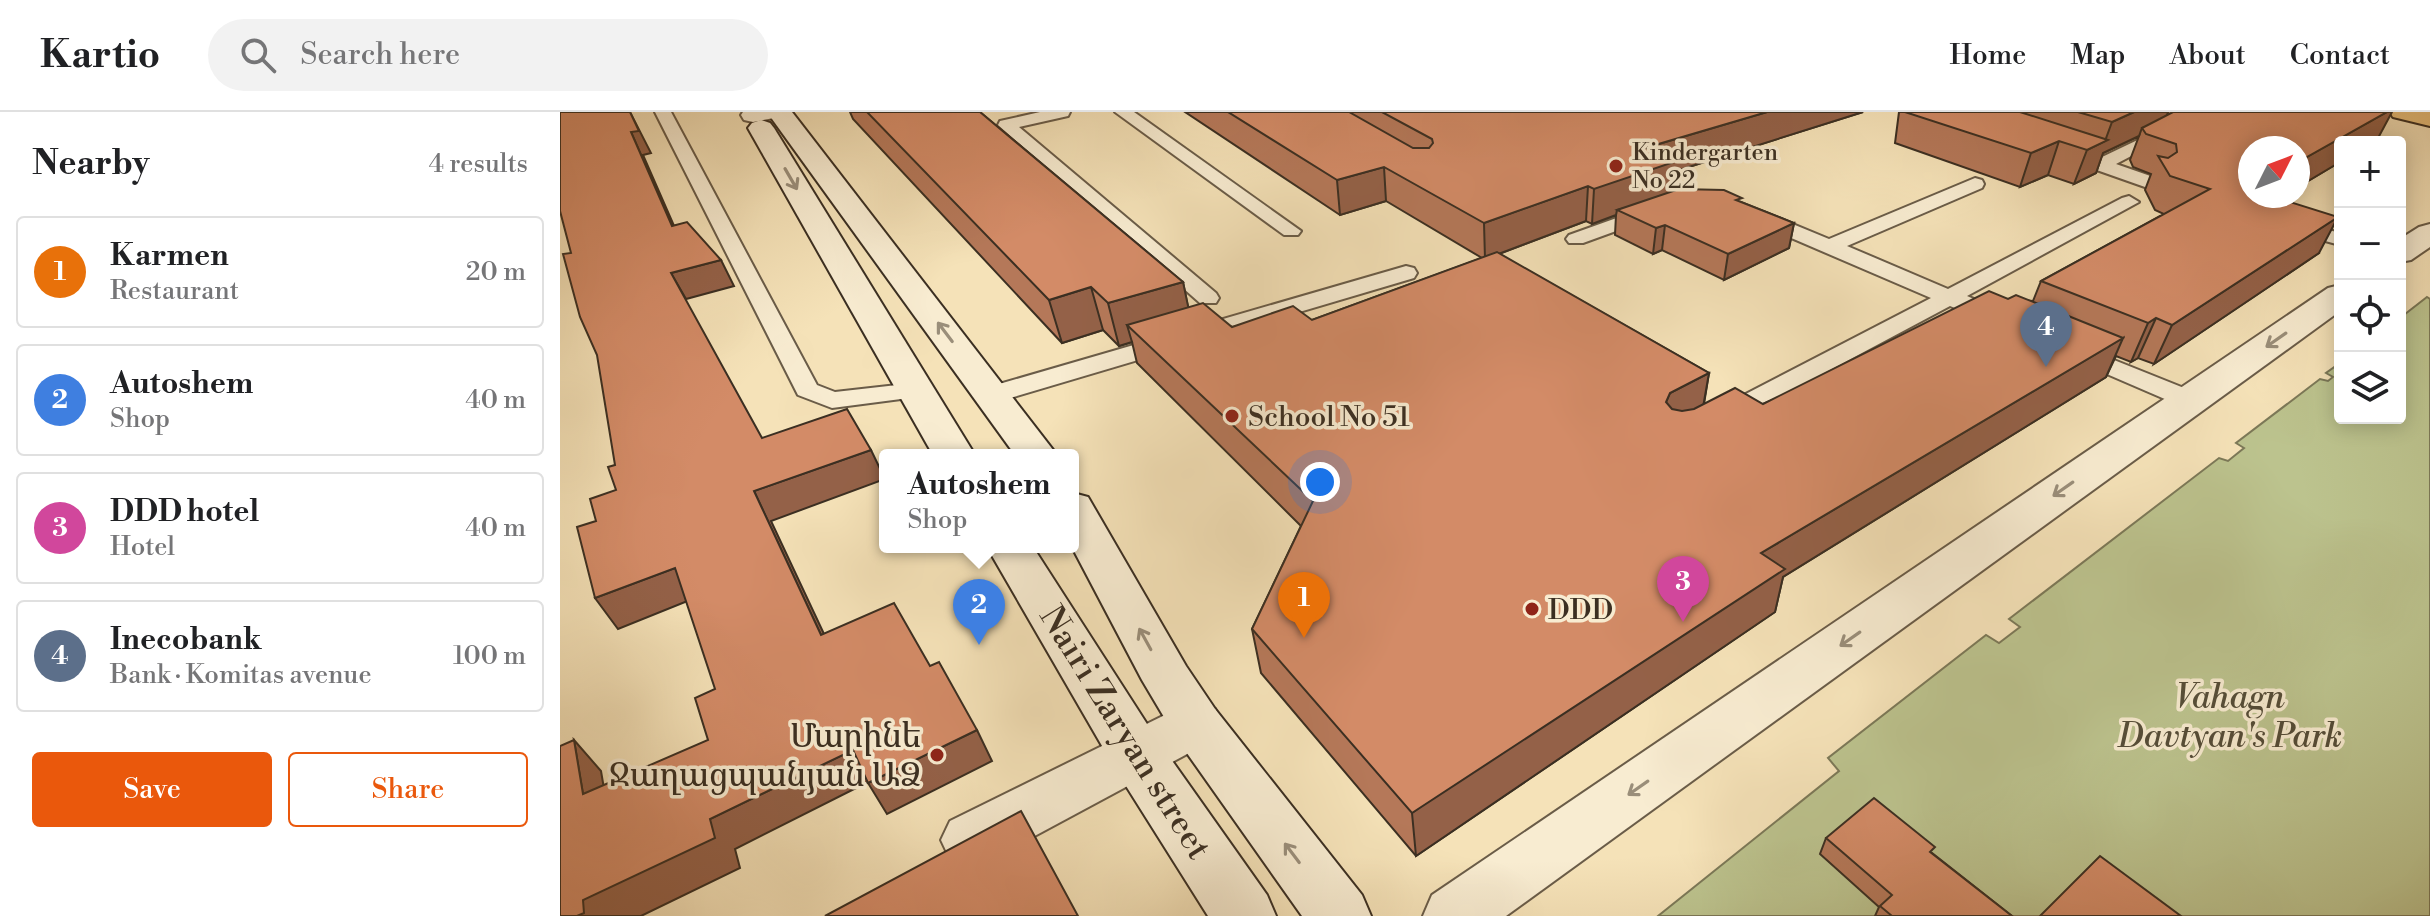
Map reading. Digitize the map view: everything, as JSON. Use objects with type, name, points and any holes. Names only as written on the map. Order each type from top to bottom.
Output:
[{"type":"main road","points":[[2402,112],[2430,119]]},
{"type":"main road","points":[[763,113],[915,391],[950,449]]},
{"type":"main road","points":[[763,113],[1032,449]]},
{"type":"main road","points":[[2406,249],[2430,233]]},
{"type":"main road","points":[[1455,916],[2334,299]]},
{"type":"main road","points":[[1079,518],[1168,680],[1196,724],[1339,916]]},
{"type":"main road","name":"Nairi Zaryan street","points":[[1014,553],[1136,754],[1244,916]]},
{"type":"main road","points":[[922,866],[1196,724]]},
{"type":"lane","points":[[663,112],[807,390],[832,400],[915,391]]},
{"type":"lane","points":[[1062,112],[1006,125],[1208,298]]},
{"type":"lane","points":[[1123,112],[1291,231]]},
{"type":"lane","points":[[2097,163],[2101,164],[2186,123],[2149,112]]},
{"type":"lane","points":[[2041,145],[2152,183]]},
{"type":"lane","points":[[1828,247],[1975,184]]},
{"type":"lane","points":[[1704,427],[1946,296],[2129,202]]},
{"type":"lane","points":[[1576,239],[1674,204]]},
{"type":"lane","points":[[1732,206],[2018,327]]},
{"type":"lane","points":[[2265,219],[2334,237]]},
{"type":"lane","points":[[991,395],[1406,273]]},
{"type":"lane","points":[[2061,345],[2190,400]]},
{"type":"green space","name":"Vahagn Davtyan's Park","points":[[2427,297],[2430,299],[2430,916],[1658,916],[1839,771],[1828,758],[1986,635],[1999,643],[2020,627],[2009,619],[2219,458],[2228,461],[2244,448],[2236,443],[2320,379],[2328,381],[2333,377],[2326,373],[2334,367],[2334,424],[2406,424],[2406,313]]},
{"type":"building","points":[[560,112],[630,112],[639,131],[631,132],[672,226],[687,222],[721,260],[671,273],[762,438],[847,409],[871,450],[754,491],[821,635],[894,603],[930,666],[939,662],[977,730],[868,783],[853,750],[710,819],[715,838],[583,900],[584,913],[577,916],[560,916],[560,746],[574,740],[583,794],[708,740],[695,698],[715,689],[675,568],[595,598],[577,527],[596,521],[590,499],[616,490],[608,467],[615,465],[597,355],[580,317],[563,254],[571,253],[560,211]]},
{"type":"building","points":[[867,112],[980,112],[1183,282],[1108,303],[1091,287],[1049,300]]},
{"type":"building","points":[[1228,112],[1349,112],[1413,148],[1429,148],[1432,139],[1382,112],[1767,112],[1645,148],[1677,161],[1594,189],[1588,186],[1484,223],[1384,167],[1337,180]]},
{"type":"building","points":[[1905,112],[2020,112],[2108,140],[2087,150],[2059,141],[2031,153]]},
{"type":"building","points":[[2078,112],[2134,112],[2112,122]]},
{"type":"building","points":[[2173,112],[2387,112],[2344,136],[2334,136],[2334,142],[2310,155],[2310,136],[2238,136],[2238,208],[2309,208],[2334,216],[2334,220],[2172,325],[2156,318],[2148,323],[2041,281],[2210,189],[2170,176],[2158,156],[2168,158],[2177,152],[2176,144],[2146,134],[2142,128]]},
{"type":"building","points":[[1679,189],[1724,190],[1742,198],[1736,200],[1794,223],[1728,254],[1665,225],[1656,228],[1617,210]]},
{"type":"building","points":[[1497,252],[1709,373],[1670,393],[1666,402],[1672,409],[1682,411],[1694,409],[1735,388],[1763,404],[1989,291],[2008,299],[2016,295],[2123,338],[1761,553],[1785,569],[1412,813],[1252,629],[1313,501],[1127,325],[1203,303],[1232,327],[1293,306],[1312,320]]},
{"type":"building","points":[[1874,798],[1935,847],[1930,852],[2012,916],[1892,916],[1880,906],[1892,895],[1826,838]]},
{"type":"building","points":[[1021,811],[1078,916],[825,916]]},
{"type":"building","points":[[2100,856],[2181,916],[2040,916]]},
{"type":"place","name":"Kindergarten No 22","points":[[1616,166]]},
{"type":"place","name":"Inecobank","points":[[2046,367]]},
{"type":"place","name":"School No 51","points":[[1232,416]]},
{"type":"place","name":"DDD","points":[[1532,609]]},
{"type":"place","name":"DDD hotel","points":[[1683,622]]},
{"type":"place","name":"Karmen","points":[[1304,638]]},
{"type":"place","name":"Autoshem","points":[[979,645]]},
{"type":"place","name":"Մարինե Ջաղացպանյան ԱՁ","points":[[937,755]]}]
